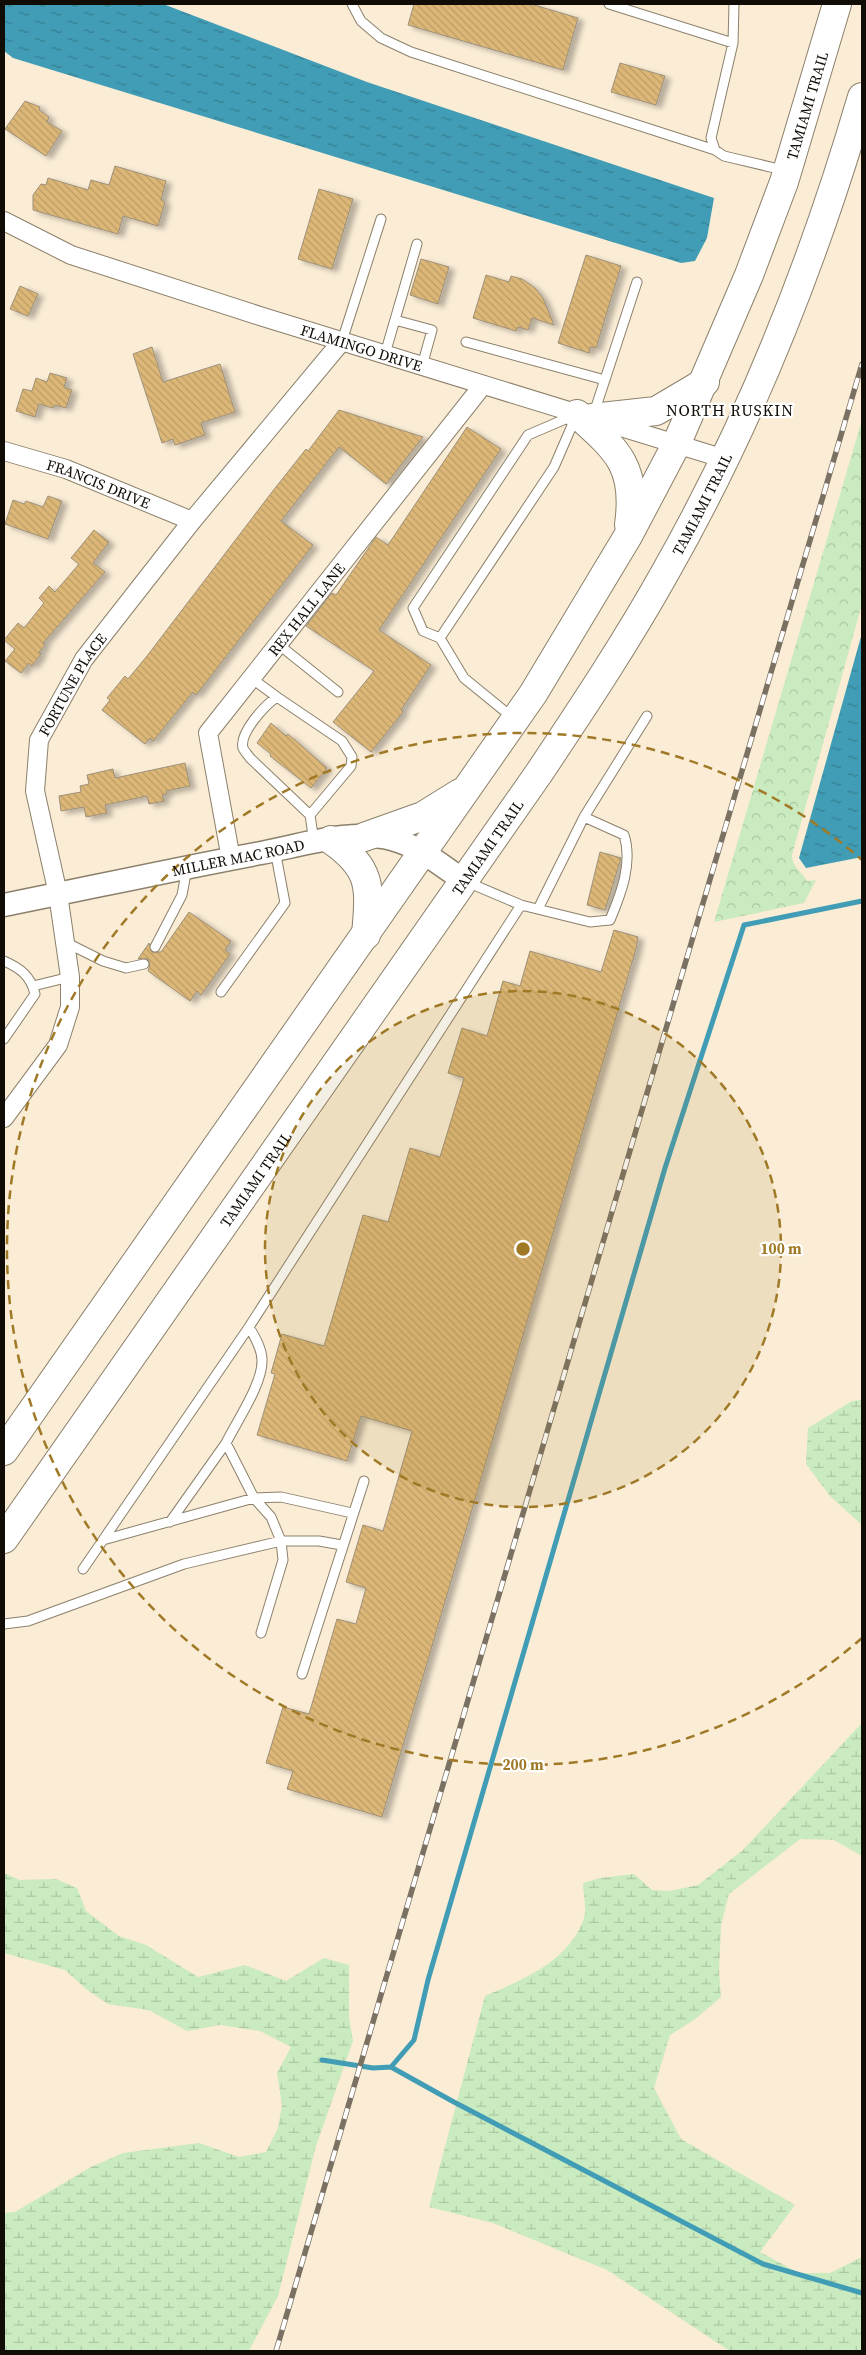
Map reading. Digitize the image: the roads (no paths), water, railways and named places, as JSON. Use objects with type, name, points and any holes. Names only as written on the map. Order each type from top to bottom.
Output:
[{"type":"main road","name":"TAMIAMI TRAIL","points":[[4,1451],[515,720],[574,627],[628,536],[676,445],[705,382],[749,275],[787,171],[837,4]]},
{"type":"main road","name":"TAMIAMI TRAIL","points":[[4,1539],[539,773],[606,671],[666,571],[725,460],[801,282],[862,97]]},
{"type":"main road","points":[[585,416],[656,411],[705,382]]},
{"type":"main road","points":[[585,416],[612,446],[626,468],[631,487],[632,508],[628,536]]},
{"type":"main road","points":[[364,837],[423,816],[469,787]]},
{"type":"main road","points":[[323,841],[350,853],[360,866],[367,885],[369,903],[366,935]]},
{"type":"street","name":"FLAMINGO DRIVE","points":[[4,221],[71,255],[725,460]]},
{"type":"street","name":"FORTUNE PLACE","points":[[4,1118],[58,1045],[70,1007],[70,977],[58,894],[35,791],[39,740],[84,659],[192,521],[342,341]]},
{"type":"street","name":"REX HALL LANE","points":[[231,859],[208,733],[483,385]]},
{"type":"street","name":"FRANCIS DRIVE","points":[[4,451],[66,469],[192,521]]},
{"type":"street","name":"MILLER MAC ROAD","points":[[4,906],[275,850],[323,841],[364,837],[391,839],[409,844],[464,881]]},
{"type":"lane","points":[[352,4],[361,22],[381,38],[411,52],[715,150],[724,156],[787,171]]},
{"type":"lane","points":[[609,4],[733,43]]},
{"type":"lane","points":[[715,150],[711,138],[733,43],[734,4]]},
{"type":"lane","points":[[342,341],[381,219]]},
{"type":"lane","points":[[385,354],[417,244]]},
{"type":"lane","points":[[440,638],[554,468],[585,416],[605,380],[638,282]]},
{"type":"lane","points":[[395,320],[432,330],[422,366]]},
{"type":"lane","points":[[466,342],[605,380]]},
{"type":"lane","points":[[515,720],[464,678],[440,638],[423,631],[413,608],[528,435],[585,416]]},
{"type":"lane","points":[[278,644],[338,692]]},
{"type":"lane","points":[[251,678],[342,741],[352,757],[351,766],[310,815]]},
{"type":"lane","points":[[276,697],[267,704],[244,734],[243,748],[250,758],[310,815],[323,841]]},
{"type":"lane","points":[[538,909],[584,817],[647,716]]},
{"type":"lane","points":[[464,881],[522,905],[590,922],[610,920],[623,885],[628,850],[624,835],[584,817]]},
{"type":"lane","points":[[220,992],[285,903],[275,850]]},
{"type":"lane","points":[[155,947],[182,895],[187,868]]},
{"type":"lane","points":[[83,1569],[249,1328],[522,905]]},
{"type":"lane","points":[[65,942],[103,961],[126,968],[144,964]]},
{"type":"lane","points":[[4,961],[18,967],[32,982],[35,994],[4,1039]]},
{"type":"lane","points":[[33,986],[70,977]]},
{"type":"lane","points":[[170,1522],[226,1442],[261,1374],[263,1359],[258,1343],[249,1328]]},
{"type":"lane","points":[[226,1442],[254,1498],[271,1517],[281,1541],[283,1560],[261,1633]]},
{"type":"lane","points":[[302,1674],[352,1513],[364,1481]]},
{"type":"lane","points":[[102,1540],[254,1498],[281,1497],[352,1513]]},
{"type":"lane","points":[[4,1624],[28,1621],[184,1564],[281,1541],[319,1541],[342,1545]]},
{"type":"water","points":[[4,4],[163,4],[367,82],[714,198],[707,238],[695,261],[681,263],[13,58],[4,51]]},
{"type":"water","points":[[862,633],[862,857],[806,868],[799,858]]},
{"type":"waterway","points":[[322,2060],[373,2068],[391,2067],[414,2040],[428,1980],[665,1168],[744,925],[862,901]]},
{"type":"waterway","points":[[391,2067],[763,2264],[862,2293]]},
{"type":"railway","points":[[276,2351],[862,364]]},
{"type":"district","name":"NORTH RUSKIN","points":[[730,410]]}]
